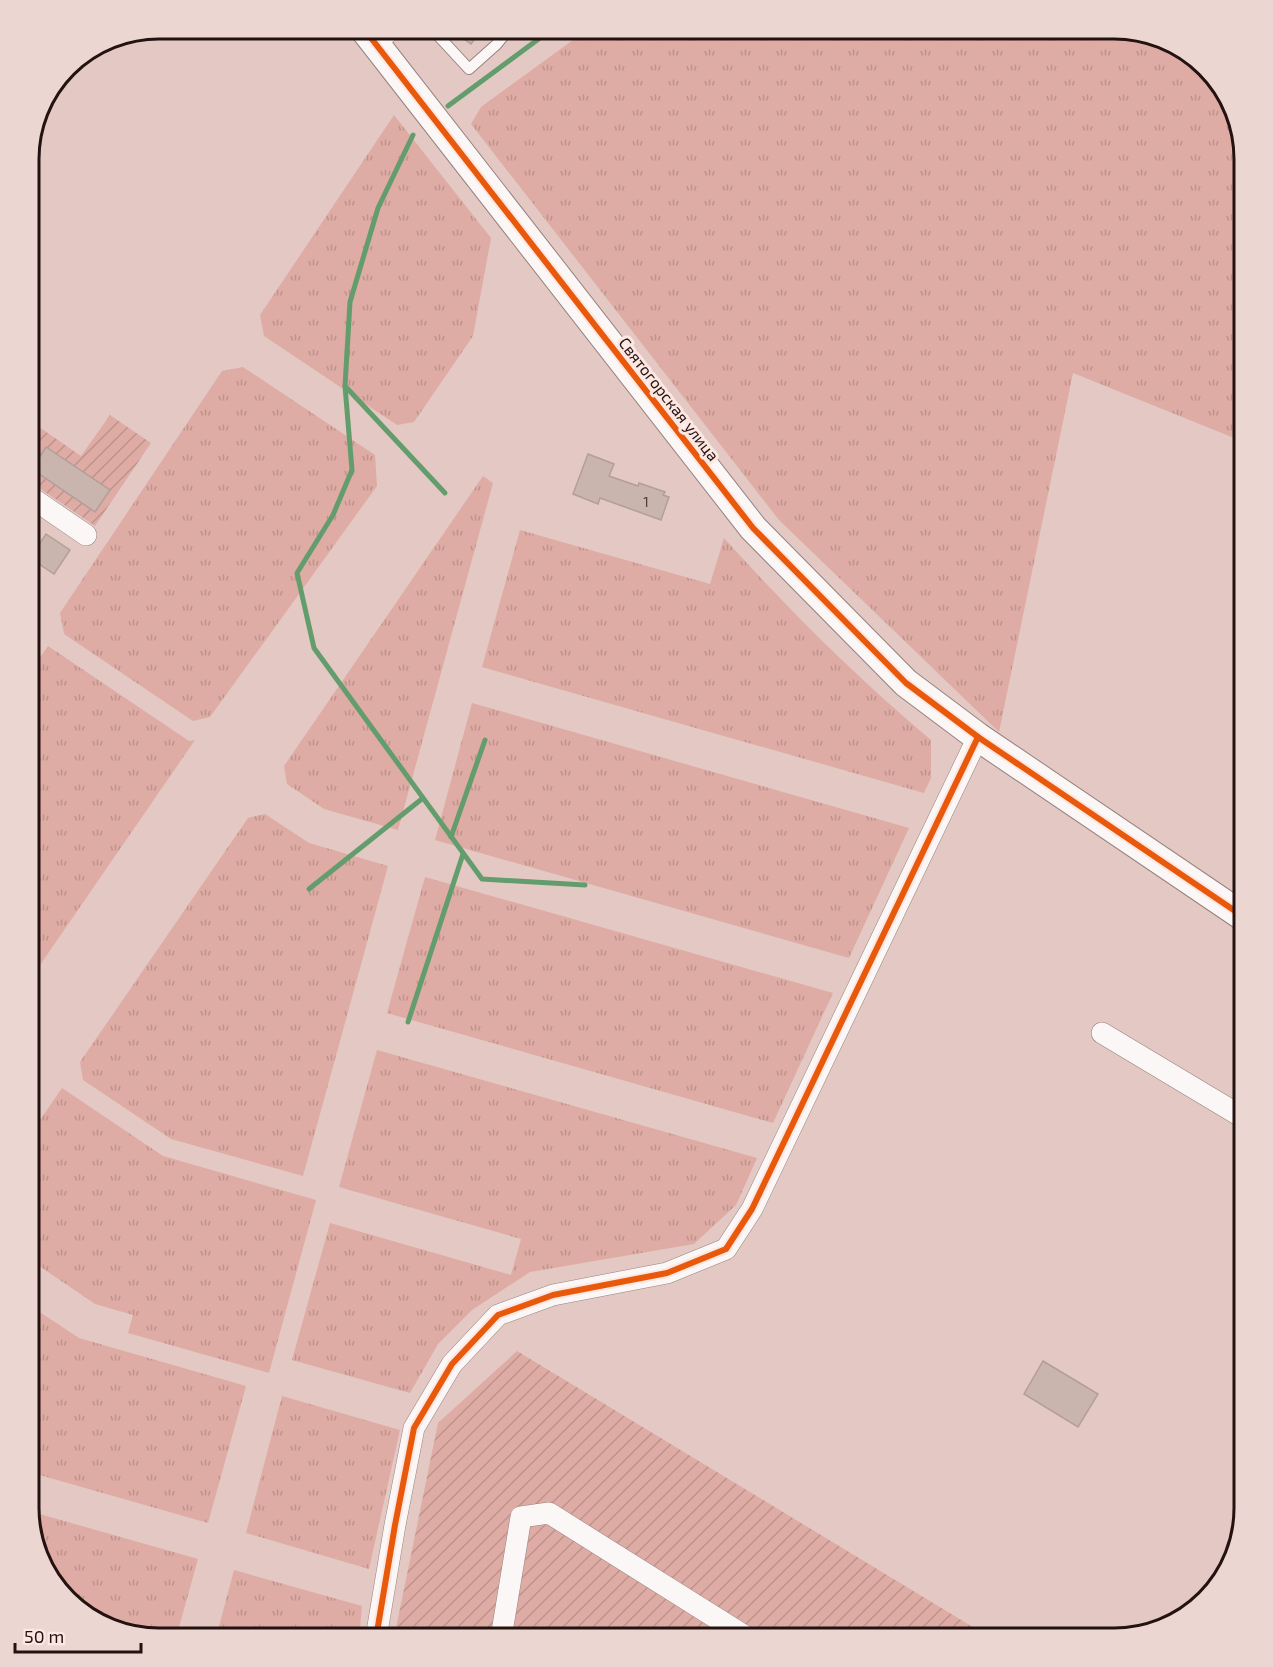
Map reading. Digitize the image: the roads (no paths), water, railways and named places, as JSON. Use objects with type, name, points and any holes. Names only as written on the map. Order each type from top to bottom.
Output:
[{"type":"street","name":"Святогорская улица","points":[[381,39],[753,528],[906,683],[978,737],[1234,910]]},
{"type":"street","points":[[39,503],[86,535]]},
{"type":"street","points":[[378,1628],[414,1428],[452,1364],[498,1315],[553,1295],[668,1273],[726,1249],[752,1209],[978,737]]},
{"type":"street","points":[[1102,1033],[1234,1111]]},
{"type":"street","points":[[503,1628],[521,1517],[549,1513],[732,1628]]},
{"type":"lane","points":[[442,39],[469,69],[501,39]]},
{"type":"waterway","points":[[448,106],[538,39]]},
{"type":"waterway","points":[[413,135],[378,208],[350,302],[345,386],[352,470],[333,515],[297,573],[314,648],[482,879],[585,885]]},
{"type":"waterway","points":[[345,386],[445,493]]},
{"type":"waterway","points":[[451,837],[485,740]]},
{"type":"waterway","points":[[309,889],[423,798]]},
{"type":"waterway","points":[[408,1022],[463,854]]}]
